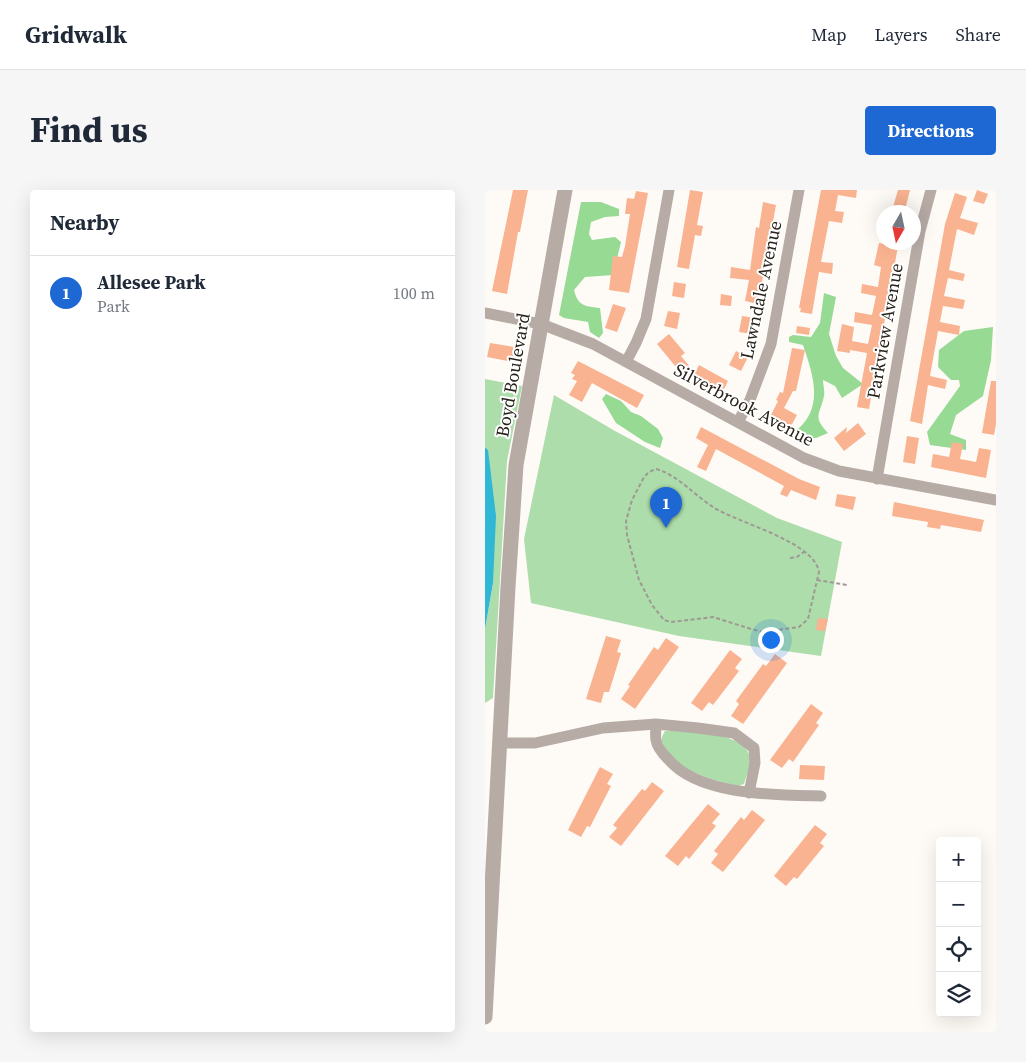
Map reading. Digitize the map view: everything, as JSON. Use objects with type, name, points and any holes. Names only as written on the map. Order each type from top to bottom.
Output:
[{"type":"street","name":"Boyd Boulevard","points":[[485,1018],[516,465],[565,190]]},
{"type":"street","points":[[626,362],[646,319],[669,190]]},
{"type":"street","name":"Lawndale Avenue","points":[[737,422],[751,400],[771,344],[799,190]]},
{"type":"street","name":"Parkview Avenue","points":[[877,479],[920,232],[931,190]]},
{"type":"street","name":"Silverbrook Avenue","points":[[485,313],[541,324],[593,344],[804,458],[821,465],[877,479],[996,500]]},
{"type":"street","points":[[656,724],[656,741],[661,752],[673,765],[700,780],[729,790],[749,793],[821,796]]},
{"type":"street","points":[[500,743],[535,743],[603,728],[656,724],[734,733],[754,748],[755,763],[749,793]]},
{"type":"path","points":[[656,469],[665,471],[714,508],[780,538],[805,552],[817,565],[817,580],[808,619],[799,627],[763,632],[713,617],[671,622],[664,620],[652,605],[639,580],[629,543],[626,521],[632,500],[643,477],[656,469]]},
{"type":"path","points":[[790,558],[797,558],[805,552]]},
{"type":"path","points":[[817,580],[847,585]]},
{"type":"green space","points":[[581,202],[601,202],[619,209],[619,216],[605,217],[591,222],[589,234],[592,240],[615,237],[621,242],[613,275],[585,277],[574,290],[580,302],[590,307],[600,308],[603,333],[599,338],[590,332],[588,322],[564,318],[559,315]]},
{"type":"green space","points":[[824,293],[836,297],[829,334],[836,356],[843,368],[863,384],[842,398],[835,386],[823,380],[824,394],[819,419],[828,433],[816,438],[801,438],[798,429],[806,420],[814,400],[813,378],[803,345],[789,342],[789,337],[793,335],[811,337],[820,323]]},
{"type":"green space","points":[[993,327],[991,360],[983,396],[956,415],[950,434],[966,440],[966,450],[930,445],[927,432],[960,386],[959,380],[951,380],[938,367],[939,350],[964,331]]},
{"type":"green space","points":[[485,379],[522,386],[507,461],[493,698],[485,703],[485,629],[493,583],[488,450],[485,447]]},
{"type":"green space","points":[[606,394],[621,401],[631,412],[641,416],[658,429],[663,438],[660,448],[645,442],[616,423],[602,399]]},
{"type":"green space","points":[[554,395],[615,431],[777,518],[842,542],[821,656],[679,636],[531,603],[524,539]]},
{"type":"green space","points":[[665,731],[713,734],[726,737],[746,748],[750,757],[750,767],[744,784],[738,786],[708,778],[689,770],[666,749],[662,740]]},
{"type":"water","points":[[485,447],[488,450],[496,516],[493,583],[485,629]]},
{"type":"building","points":[[513,190],[528,190],[507,294],[492,291]]},
{"type":"building","points":[[690,190],[703,192],[697,225],[703,226],[701,236],[695,235],[689,269],[677,267]]},
{"type":"building","points":[[821,190],[857,190],[856,198],[838,195],[835,211],[844,212],[842,223],[829,221],[821,262],[833,263],[832,274],[819,272],[812,314],[800,312],[801,308],[799,308]]},
{"type":"building","points":[[898,190],[910,190],[906,205],[894,205]]},
{"type":"building","points":[[977,190],[988,194],[984,204],[973,201]]},
{"type":"building","points":[[636,191],[648,193],[629,293],[609,290],[613,256],[622,257],[625,246],[630,214],[625,214],[627,198],[634,199]]},
{"type":"building","points":[[955,193],[967,197],[960,218],[978,223],[974,235],[957,229],[949,270],[965,274],[963,281],[948,278],[944,296],[965,300],[963,309],[943,306],[940,322],[960,326],[959,335],[938,331],[930,376],[947,380],[945,389],[928,385],[922,424],[910,421],[945,224]]},
{"type":"building","points":[[763,202],[776,205],[758,304],[745,301],[749,280],[730,278],[731,267],[750,270],[756,227],[759,228]]},
{"type":"building","points":[[877,250],[897,250],[869,409],[857,407],[867,353],[850,350],[850,353],[837,351],[842,324],[854,327],[852,341],[868,344],[872,325],[854,322],[855,312],[872,315],[876,296],[861,293],[862,284],[878,287],[881,267],[874,265]]},
{"type":"building","points":[[674,282],[686,284],[684,298],[672,296]]},
{"type":"building","points":[[721,294],[732,296],[731,306],[720,305]]},
{"type":"building","points":[[613,304],[626,308],[617,332],[605,328]]},
{"type":"building","points":[[668,311],[680,313],[677,329],[664,326]]},
{"type":"building","points":[[742,316],[755,318],[752,334],[739,332]]},
{"type":"building","points":[[797,326],[810,328],[809,335],[796,333]]},
{"type":"building","points":[[669,334],[685,353],[681,356],[695,373],[699,365],[728,381],[723,391],[683,369],[680,372],[657,344]]},
{"type":"building","points":[[490,343],[514,347],[512,362],[487,357]]},
{"type":"building","points":[[792,348],[805,350],[796,391],[793,391],[784,408],[797,415],[790,428],[770,417],[780,392],[783,393]]},
{"type":"building","points":[[736,351],[748,357],[741,371],[729,365]]},
{"type":"building","points":[[578,361],[644,395],[637,408],[592,383],[582,402],[569,395],[577,381],[572,379],[575,375],[571,373]]},
{"type":"building","points":[[991,381],[996,381],[996,424],[994,435],[982,433]]},
{"type":"building","points":[[858,423],[866,434],[844,451],[834,438],[847,427],[846,433]]},
{"type":"building","points":[[701,427],[799,479],[820,487],[816,500],[791,490],[787,497],[780,494],[784,486],[716,449],[706,471],[697,467],[708,445],[696,438]]},
{"type":"building","points":[[907,436],[919,438],[915,464],[903,462]]},
{"type":"building","points":[[952,442],[963,444],[960,459],[976,462],[979,448],[991,450],[986,478],[931,467],[933,454],[949,457]]},
{"type":"building","points":[[837,494],[856,497],[853,510],[835,506]]},
{"type":"building","points":[[894,502],[984,520],[981,532],[941,525],[940,529],[927,527],[928,522],[892,516]]},
{"type":"building","points":[[818,618],[828,619],[825,631],[816,630]]},
{"type":"building","points":[[606,636],[621,640],[617,652],[621,653],[609,692],[604,692],[601,703],[586,699]]},
{"type":"building","points":[[666,638],[679,647],[635,709],[621,699],[630,686],[628,685],[654,647],[658,650]]},
{"type":"building","points":[[730,650],[742,659],[735,668],[739,671],[713,705],[709,702],[702,711],[691,703]]},
{"type":"building","points":[[775,654],[787,663],[743,724],[731,716],[739,704],[736,701],[763,664],[766,666]]},
{"type":"building","points":[[811,704],[823,713],[816,723],[819,725],[793,762],[789,759],[782,768],[770,760]]},
{"type":"building","points":[[800,765],[825,766],[824,780],[799,779]]},
{"type":"building","points":[[600,767],[613,774],[607,784],[611,786],[590,827],[587,826],[581,837],[568,830]]},
{"type":"building","points":[[652,782],[664,791],[621,846],[609,837],[617,828],[613,825],[642,789],[645,791]]},
{"type":"building","points":[[708,804],[720,814],[712,823],[716,826],[689,859],[686,856],[678,866],[665,856]]},
{"type":"building","points":[[752,810],[765,820],[723,872],[711,863],[718,854],[714,851],[741,817],[744,820]]},
{"type":"building","points":[[815,825],[827,834],[820,843],[824,846],[797,879],[794,877],[786,886],[774,876]]},
{"type":"place","name":"Allesee Park","points":[[666,528]]}]
